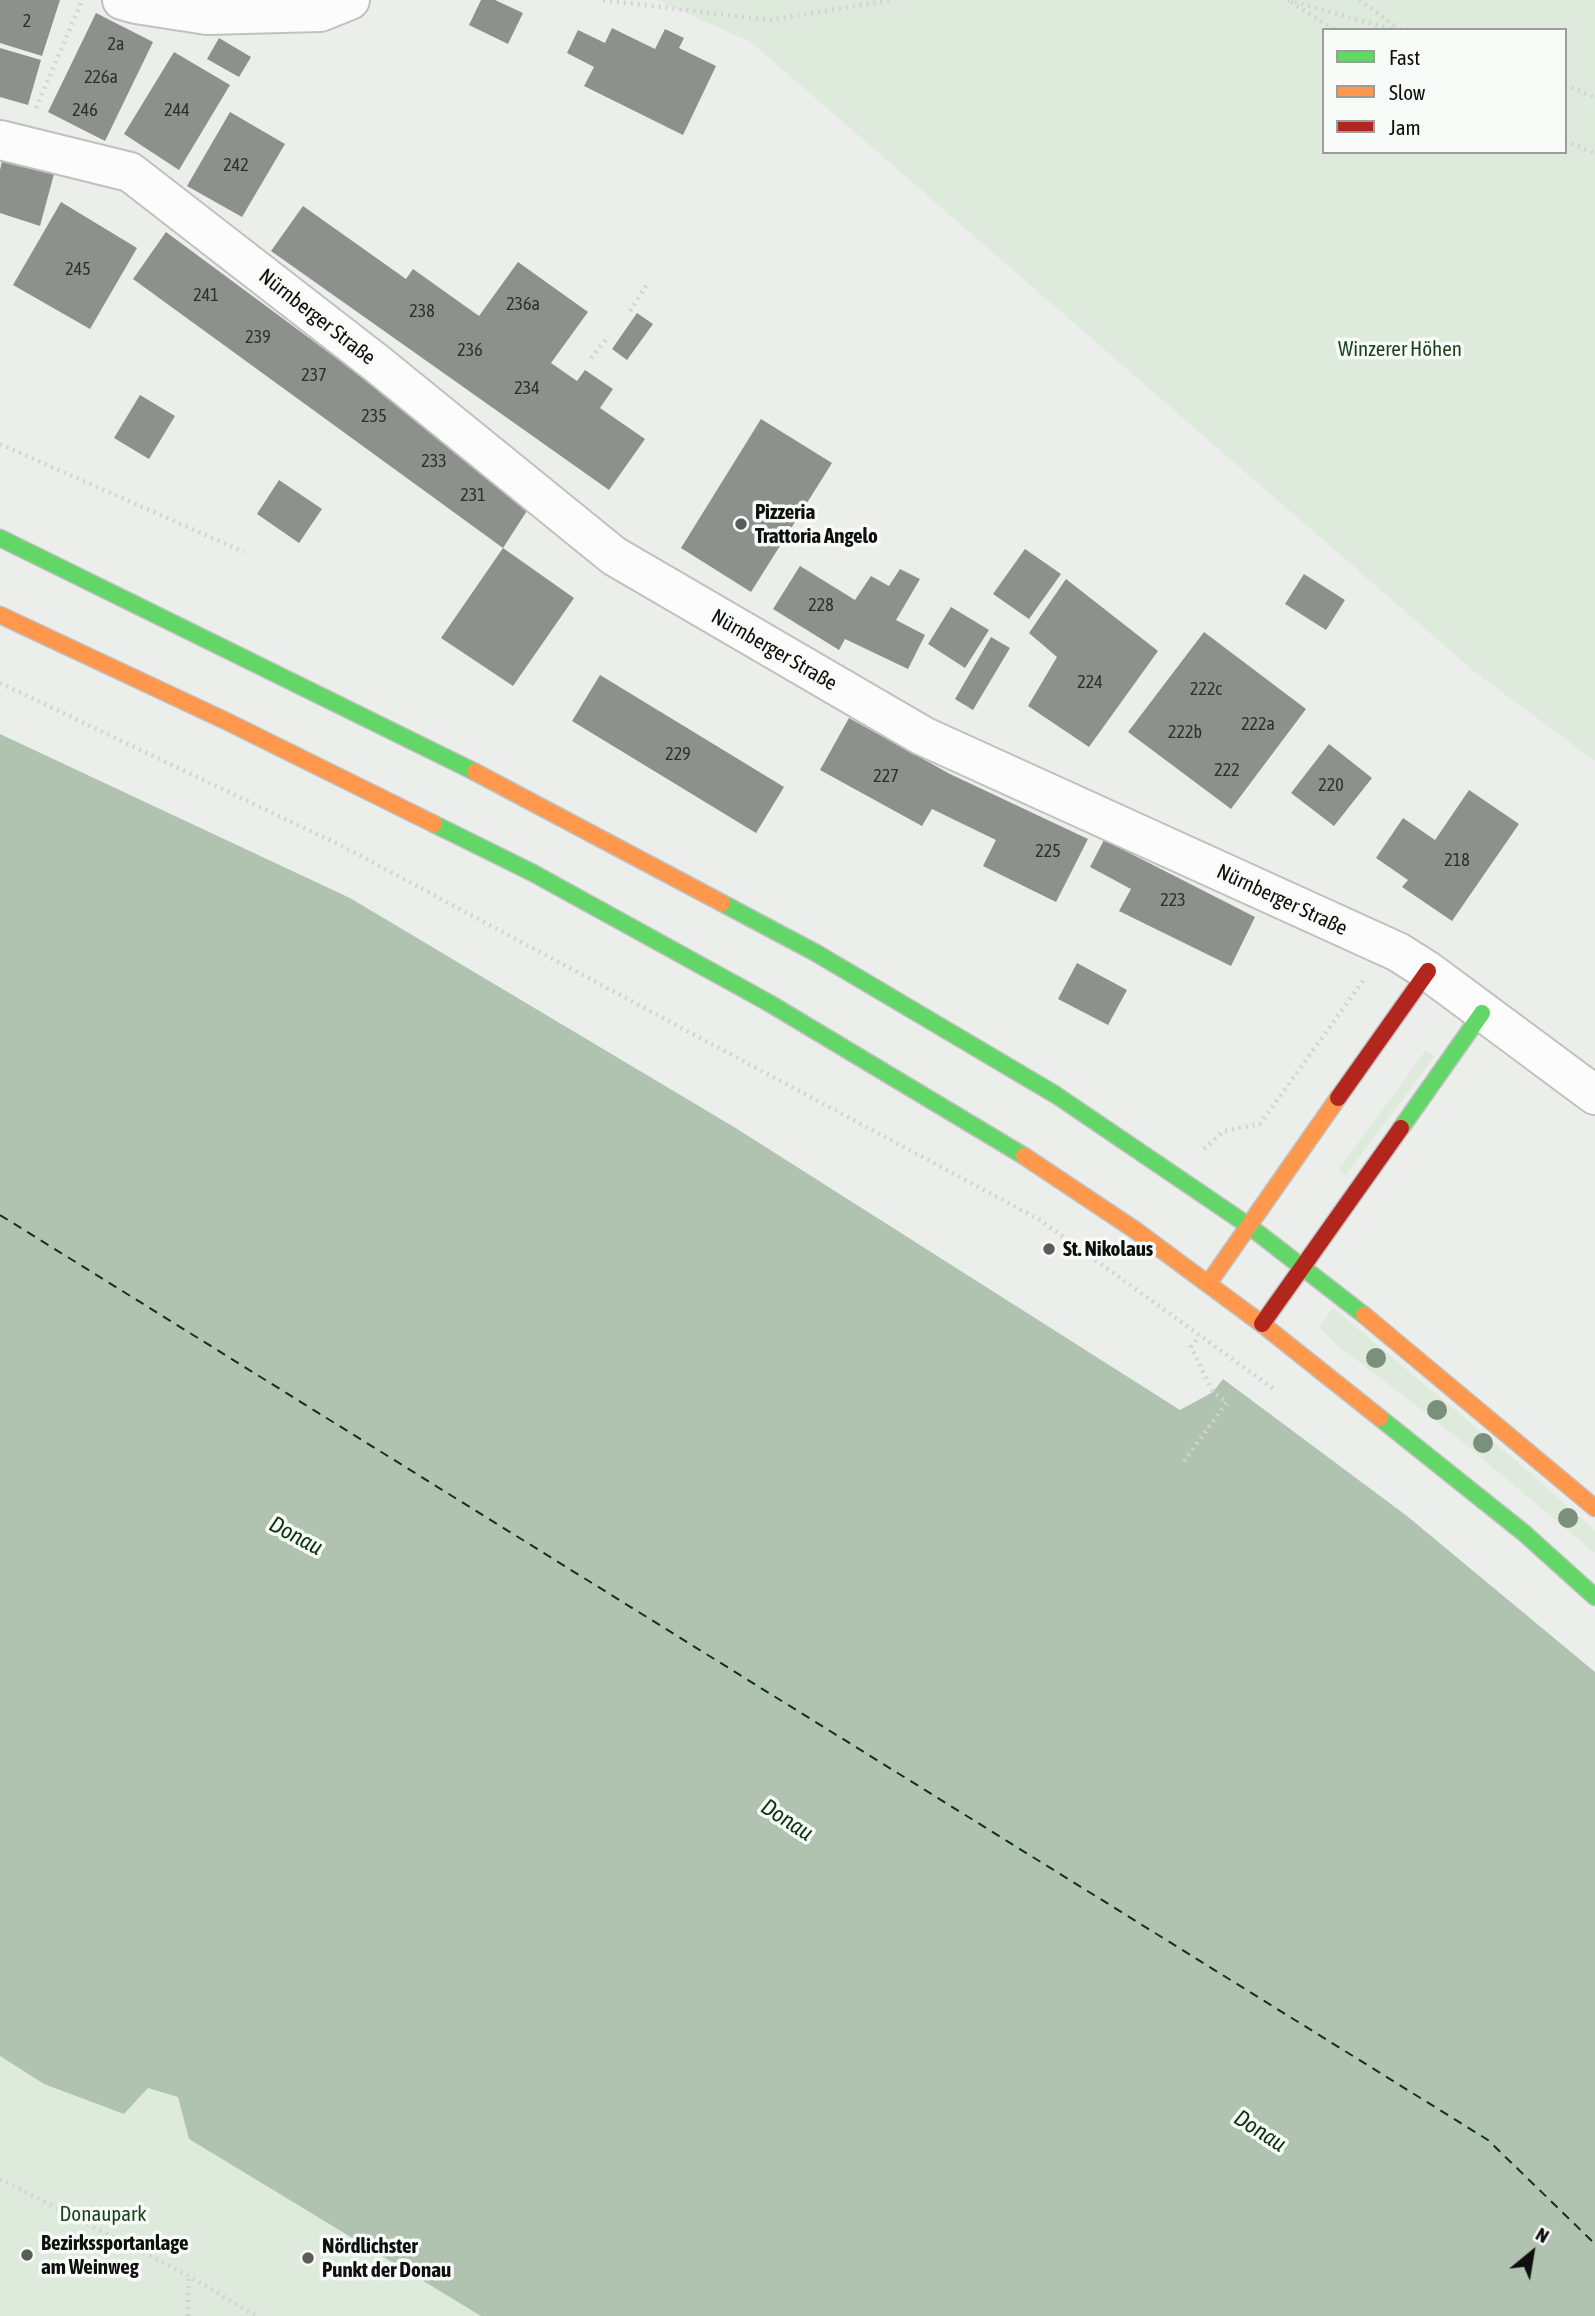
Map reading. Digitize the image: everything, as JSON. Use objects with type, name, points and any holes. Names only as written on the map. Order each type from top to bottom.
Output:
[{"type":"main road","points":[[0,538],[497,783],[816,953],[1056,1095],[1249,1226],[1303,1266],[1595,1508]]},
{"type":"main road","points":[[0,615],[226,721],[533,873],[817,1031],[997,1138],[1135,1230],[1262,1324],[1524,1533],[1595,1597]]},
{"type":"main road","points":[[1208,1284],[1428,971]]},
{"type":"main road","points":[[1262,1324],[1482,1013]]},
{"type":"street","points":[[122,0],[207,15],[320,12],[350,0]]},
{"type":"street","name":"Nürnberger Straße","points":[[12,143],[130,172],[375,362],[614,556],[923,736],[1398,952],[1428,971],[1595,1095]]},
{"type":"path","points":[[12,143],[40,96],[82,0]]},
{"type":"path","points":[[603,0],[769,20],[892,0]]},
{"type":"path","points":[[1288,0],[1332,28]]},
{"type":"path","points":[[1288,0],[1387,28]]},
{"type":"path","points":[[1359,0],[1398,28]]},
{"type":"path","points":[[1567,86],[1595,97]]},
{"type":"path","points":[[1567,142],[1595,153]]},
{"type":"path","points":[[630,312],[647,284]]},
{"type":"path","points":[[591,358],[609,336]]},
{"type":"path","points":[[0,444],[244,552]]},
{"type":"path","points":[[0,683],[368,860],[1040,1220],[1106,1268],[1135,1230]]},
{"type":"path","points":[[1174,1175],[1224,1131],[1260,1124],[1371,969]]},
{"type":"path","points":[[1184,1461],[1227,1402],[1213,1392],[1191,1347],[1200,1336]]},
{"type":"path","points":[[0,2179],[189,2276],[256,2316]]},
{"type":"path","points":[[188,2316],[189,2276]]},
{"type":"green space","name":"Winzerer Höhen","points":[[657,0],[1595,0],[1595,761],[1476,673],[751,42]]},
{"type":"green space","points":[[1426,1050],[1435,1056],[1346,1175],[1339,1169]]},
{"type":"green space","points":[[1333,1308],[1528,1471],[1595,1531],[1595,1553],[1449,1431],[1336,1344],[1319,1327]]},
{"type":"green space","name":"Donaupark","points":[[0,2056],[44,2084],[124,2114],[148,2088],[179,2097],[189,2139],[481,2316],[0,2316]]},
{"type":"water","name":"Donau","points":[[0,734],[350,898],[734,1127],[1180,1410],[1213,1392],[1223,1379],[1407,1516],[1595,1672],[1595,2316],[481,2316],[189,2139],[178,2097],[148,2088],[124,2114],[44,2084],[0,2056]]},
{"type":"building","points":[[0,0],[60,0],[42,56],[0,43]]},
{"type":"building","points":[[481,0],[495,0],[523,13],[508,44],[469,25]]},
{"type":"building","points":[[96,13],[153,42],[105,141],[48,112]]},
{"type":"building","points":[[612,28],[655,49],[665,29],[684,38],[679,48],[716,66],[683,135],[584,86],[594,67],[567,53],[578,30],[605,43]]},
{"type":"building","points":[[219,38],[251,57],[239,77],[207,59]]},
{"type":"building","points":[[0,48],[41,60],[28,105],[0,97]]},
{"type":"building","points":[[174,52],[230,85],[179,170],[124,134]]},
{"type":"building","points":[[230,112],[285,144],[242,217],[187,186]]},
{"type":"building","points":[[2,161],[54,174],[40,226],[0,213]]},
{"type":"building","points":[[61,202],[137,248],[90,329],[13,285]]},
{"type":"building","points":[[303,206],[406,279],[413,269],[479,316],[518,262],[588,312],[551,363],[577,381],[585,370],[613,389],[600,408],[645,439],[609,490],[271,251]]},
{"type":"building","points":[[166,232],[532,503],[503,548],[133,279]]},
{"type":"building","points":[[637,313],[653,324],[627,360],[612,349]]},
{"type":"building","points":[[140,395],[175,416],[149,459],[114,438]]},
{"type":"building","points":[[761,419],[832,463],[751,592],[681,548]]},
{"type":"building","points":[[279,480],[322,509],[299,543],[257,514]]},
{"type":"building","points":[[503,548],[574,598],[513,686],[441,638]]},
{"type":"building","points":[[1025,549],[1061,574],[1029,619],[993,594]]},
{"type":"building","points":[[800,566],[855,600],[871,576],[889,586],[900,569],[920,579],[896,620],[925,635],[908,669],[845,639],[839,650],[773,609]]},
{"type":"building","points":[[1304,574],[1345,600],[1326,630],[1285,604]]},
{"type":"building","points":[[1066,579],[1158,651],[1089,747],[1028,706],[1057,657],[1029,633]]},
{"type":"building","points":[[951,607],[989,630],[965,668],[928,644]]},
{"type":"building","points":[[1204,632],[1306,709],[1231,809],[1128,732]]},
{"type":"building","points":[[991,637],[1010,648],[973,710],[955,699]]},
{"type":"building","points":[[600,675],[784,787],[756,833],[572,721]]},
{"type":"building","points":[[849,718],[950,774],[1088,839],[1056,902],[983,866],[996,840],[932,809],[922,826],[820,770]]},
{"type":"building","points":[[1329,744],[1372,778],[1334,826],[1291,793]]},
{"type":"building","points":[[1469,790],[1519,824],[1452,921],[1402,887],[1408,880],[1376,858],[1403,818],[1435,840]]},
{"type":"building","points":[[1104,840],[1255,917],[1231,966],[1119,911],[1131,889],[1090,867]]},
{"type":"building","points":[[1077,963],[1127,990],[1108,1025],[1058,999]]},
{"type":"ferry route","points":[[0,1215],[1488,2140],[1595,2244]]},
{"type":"traffic: fast","points":[[0,538],[475,772]]},
{"type":"traffic: fast","points":[[434,824],[533,873],[769,1003],[1024,1156]]},
{"type":"traffic: fast","points":[[722,903],[816,953],[1056,1095],[1249,1226],[1364,1315]]},
{"type":"traffic: fast","points":[[1401,1128],[1482,1013]]},
{"type":"traffic: fast","points":[[1380,1418],[1524,1533],[1595,1597]]},
{"type":"traffic: slow","points":[[0,615],[226,721],[434,824]]},
{"type":"traffic: slow","points":[[475,772],[722,903]]},
{"type":"traffic: slow","points":[[1208,1284],[1338,1098]]},
{"type":"traffic: slow","points":[[1024,1156],[1135,1230],[1262,1324],[1380,1418]]},
{"type":"traffic: slow","points":[[1364,1315],[1595,1508]]},
{"type":"traffic: jam","points":[[1338,1098],[1428,971]]},
{"type":"traffic: jam","points":[[1262,1324],[1401,1128]]},
{"type":"place","name":"Pizzeria Trattoria Angelo","points":[[741,524]]},
{"type":"place","name":"St. Nikolaus","points":[[1049,1249]]},
{"type":"place","name":"Bezirkssportanlage am Weinweg","points":[[27,2255]]},
{"type":"place","name":"Nördlichster Punkt der Donau","points":[[308,2258]]}]
